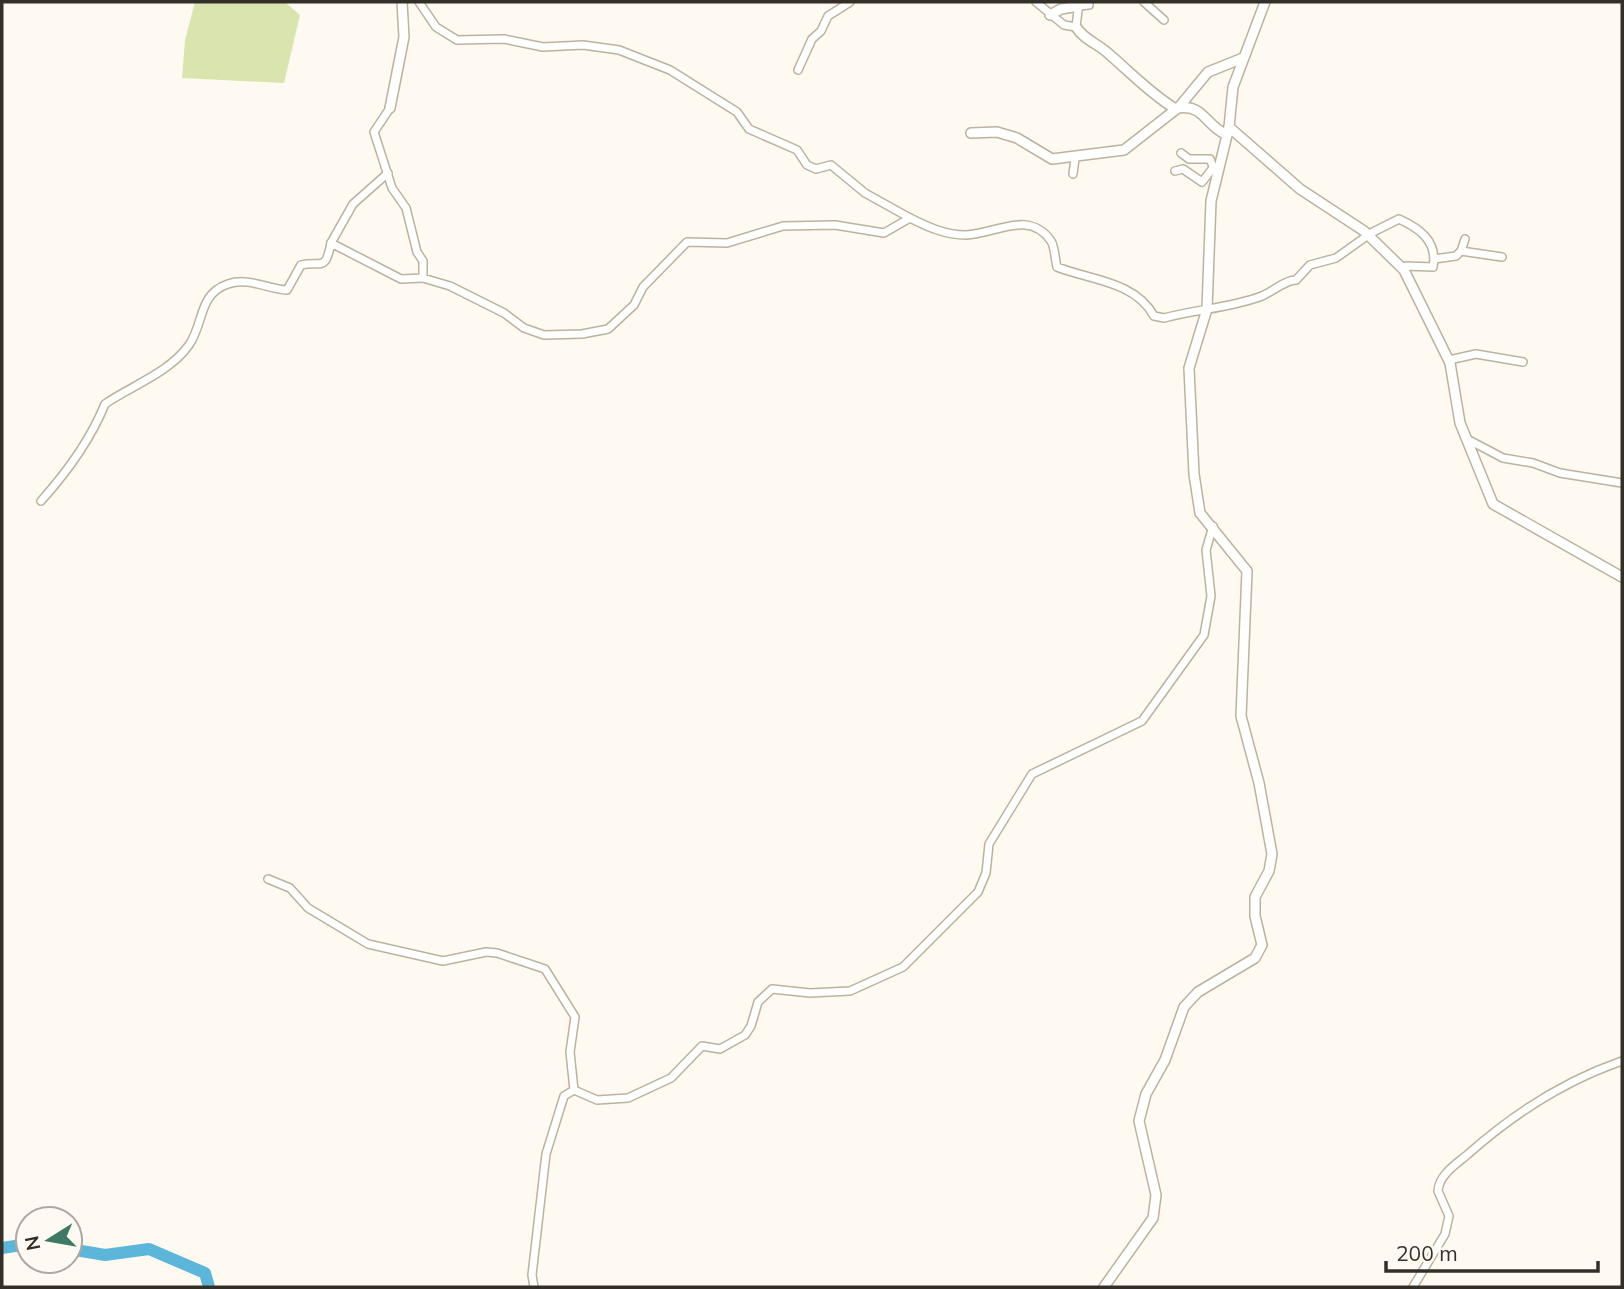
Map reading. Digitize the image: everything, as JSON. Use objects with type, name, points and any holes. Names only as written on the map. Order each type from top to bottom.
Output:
[{"type":"street","points":[[401,2],[404,37],[390,108],[374,132],[392,188],[406,208],[417,252],[423,261],[423,278]]},
{"type":"street","points":[[419,2],[436,27],[457,40],[504,39],[543,47],[583,45],[619,50],[670,70],[737,112],[749,129],[782,141],[797,150],[807,165],[816,169],[831,165],[865,193],[930,229],[964,235],[1017,223],[1039,231],[1052,243],[1057,267],[1110,281],[1150,308],[1154,316],[1164,318],[1263,295],[1289,280],[1296,280],[1310,265],[1327,262],[1351,250],[1369,235],[1399,219],[1418,227],[1428,237],[1434,259],[1433,267],[1406,266],[1404,270]]},
{"type":"street","points":[[798,70],[828,16],[850,2]]},
{"type":"street","points":[[1036,2],[1064,25],[1076,27]]},
{"type":"street","points":[[1050,15],[1079,4],[1089,5],[1089,2]]},
{"type":"street","points":[[1144,2],[1164,20]]},
{"type":"street","points":[[1104,1287],[1153,1217],[1156,1195],[1139,1121],[1146,1094],[1164,1060],[1184,1007],[1198,992],[1255,958],[1262,945],[1255,916],[1255,897],[1269,871],[1272,854],[1259,783],[1241,716],[1247,571],[1200,513],[1194,474],[1189,368],[1206,309],[1215,170],[1228,131],[1233,87],[1265,2]]},
{"type":"street","points":[[1079,4],[1076,27],[1083,37],[1109,54],[1135,81],[1175,108],[1192,106],[1198,109],[1217,131],[1228,131],[1300,189],[1369,235],[1404,270],[1449,360],[1460,423],[1493,504],[1622,577]]},
{"type":"street","points":[[971,133],[997,132],[1017,138],[1052,159],[1125,150],[1175,108],[1208,72],[1243,58]]},
{"type":"street","points":[[1181,153],[1189,159],[1210,159],[1215,170]]},
{"type":"street","points":[[1073,174],[1075,158]]},
{"type":"street","points":[[1175,171],[1183,169],[1202,181],[1215,170]]},
{"type":"street","points":[[41,501],[71,468],[97,425],[105,404],[128,393],[190,344],[204,304],[215,291],[238,282],[287,290],[301,265],[321,265],[326,262],[331,243],[353,204],[388,173]]},
{"type":"street","points":[[331,243],[401,279],[423,278],[450,286],[504,313],[524,328],[544,335],[582,334],[608,330],[634,304],[643,287],[687,242],[727,243],[783,226],[835,225],[884,233],[910,218]]},
{"type":"street","points":[[1434,259],[1451,258],[1461,251],[1465,239]]},
{"type":"street","points":[[1461,251],[1502,257]]},
{"type":"street","points":[[1449,360],[1476,354],[1523,362]]},
{"type":"street","points":[[1467,439],[1503,458],[1533,463],[1560,473],[1622,483]]},
{"type":"street","points":[[574,1090],[597,1100],[628,1098],[671,1078],[702,1046],[723,1048],[745,1035],[751,1027],[758,1002],[772,989],[810,993],[850,991],[910,962],[978,892],[986,873],[989,844],[1032,774],[1142,721],[1200,643],[1208,621],[1211,596],[1206,550],[1213,526]]},
{"type":"street","points":[[268,879],[290,888],[308,908],[368,944],[435,961],[455,960],[486,952],[545,969],[575,1017],[570,1052],[574,1090]]},
{"type":"street","points":[[1413,1287],[1445,1234],[1448,1211],[1438,1191],[1443,1176],[1504,1122],[1528,1106],[1598,1069],[1622,1061]]},
{"type":"street","points":[[534,1287],[531,1275],[546,1154],[564,1096],[574,1090]]},
{"type":"green space","points":[[195,2],[285,2],[300,15],[284,83],[182,78],[185,40]]},
{"type":"waterway","points":[[2,1248],[14,1246]]},
{"type":"waterway","points":[[84,1251],[105,1255],[149,1249],[205,1273],[209,1287]]}]
